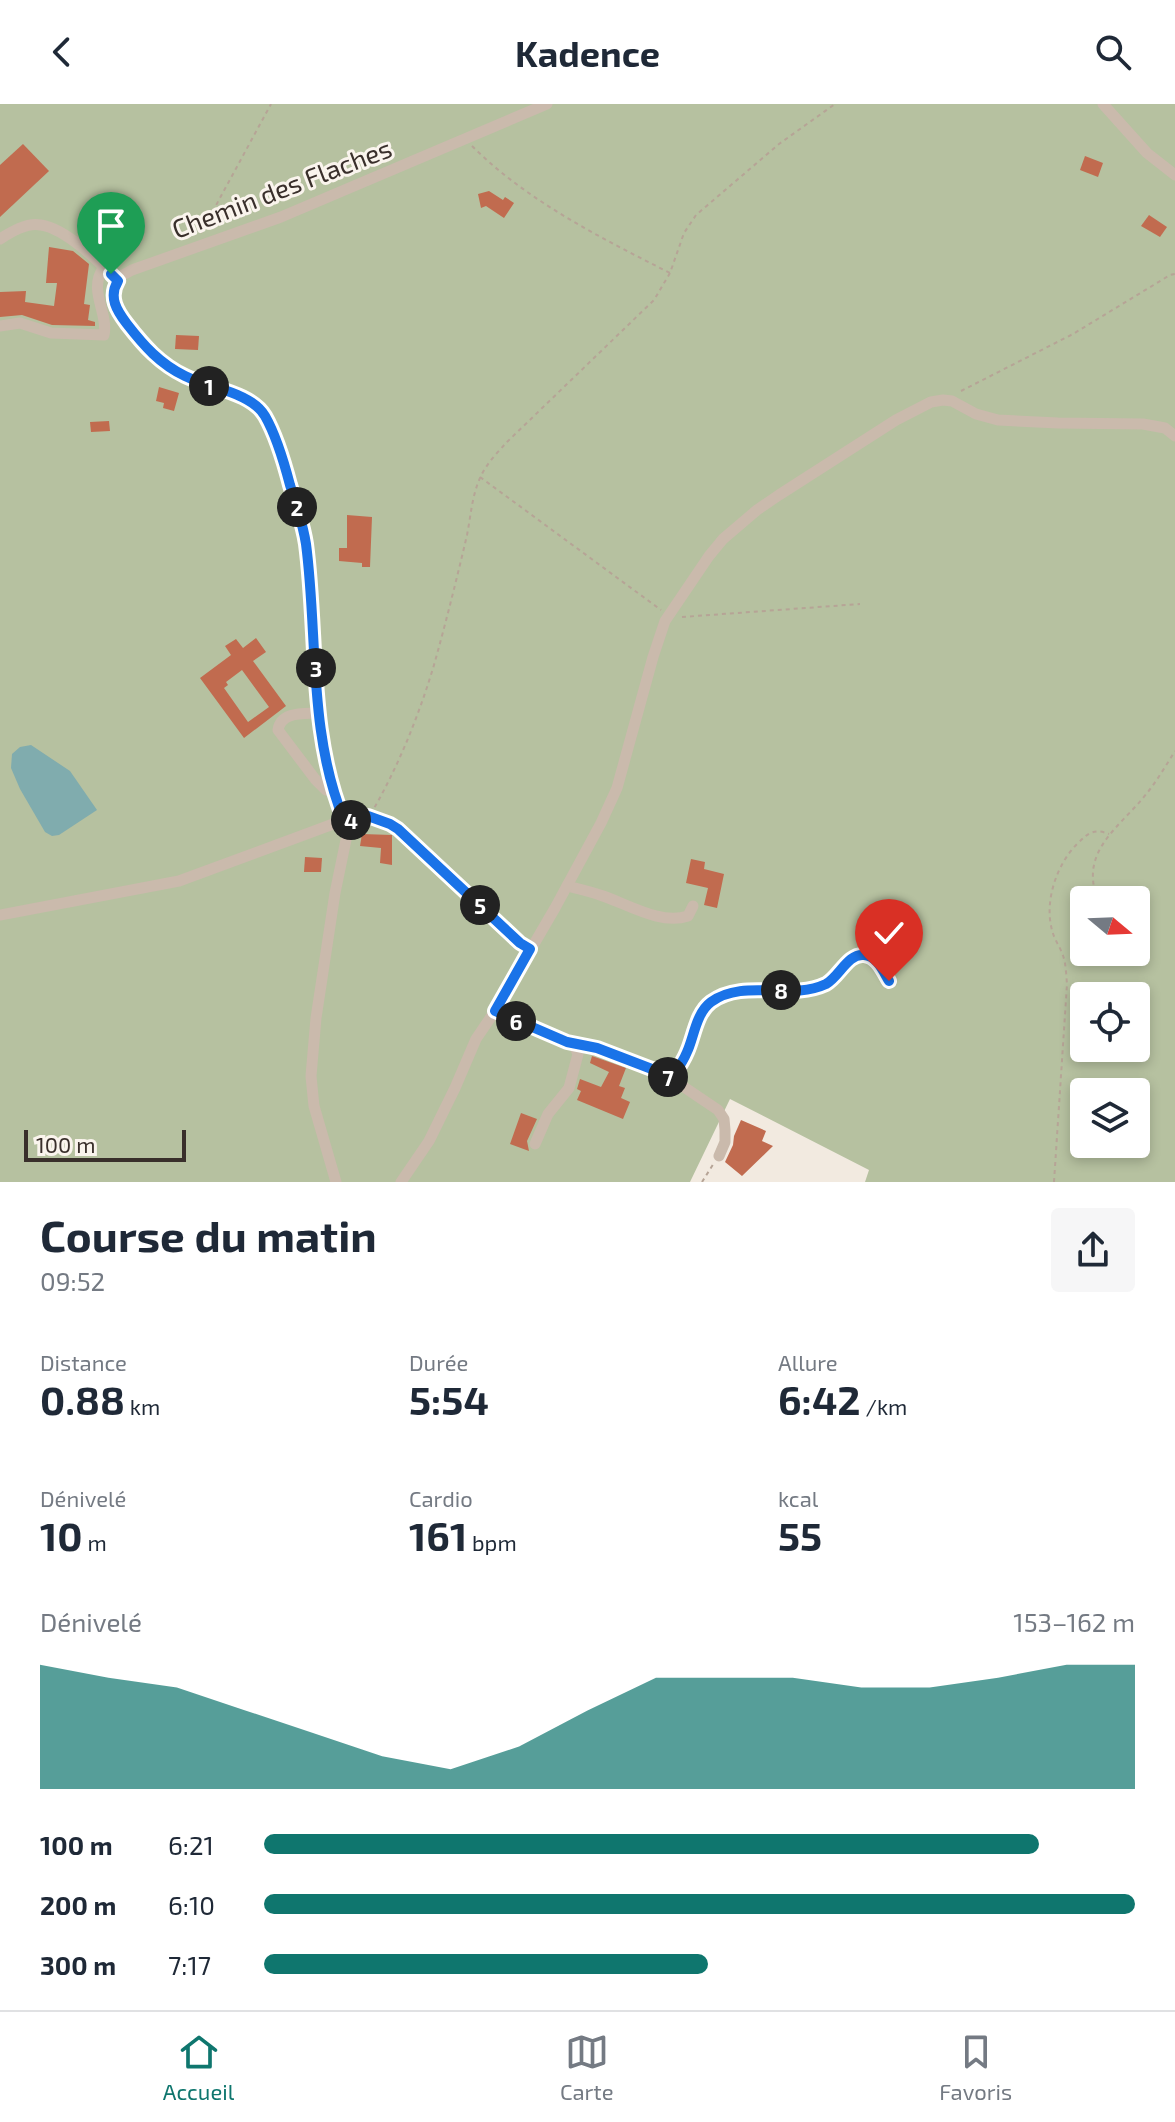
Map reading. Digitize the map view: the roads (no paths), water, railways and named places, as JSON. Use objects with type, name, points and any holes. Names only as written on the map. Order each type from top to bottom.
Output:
[{"type":"street","name":"Chemin des Flaches","points":[[118,281],[132,270],[281,217],[547,104]]},
{"type":"street","points":[[1103,104],[1147,153],[1175,175]]},
{"type":"street","points":[[0,239],[26,226],[41,224],[77,244],[118,281],[113,295],[115,305],[147,350],[186,377],[254,403],[264,414],[284,463],[305,540],[319,713],[347,835],[314,1033],[311,1076],[314,1106],[336,1182]]},
{"type":"street","points":[[0,326],[20,323],[51,333],[104,335],[97,291],[99,274],[104,267]]},
{"type":"street","points":[[401,1182],[429,1141],[476,1039],[495,1011],[601,823],[617,788],[653,657],[669,614],[723,539],[757,510],[896,420],[931,402],[952,401],[976,414],[998,420],[1143,424],[1165,428],[1175,436]]},
{"type":"street","points":[[319,713],[289,716],[281,720],[278,730],[315,779],[326,790],[335,791]]},
{"type":"street","points":[[0,915],[179,881],[344,820]]},
{"type":"street","points":[[567,886],[667,918],[688,916],[693,906]]},
{"type":"street","points":[[495,1011],[567,1042],[575,1047],[578,1054],[569,1088],[548,1114],[535,1144]]},
{"type":"street","points":[[567,1042],[597,1048],[657,1071],[718,1110],[724,1119],[725,1130],[725,1142],[719,1156]]},
{"type":"water","points":[[31,745],[70,771],[97,810],[59,835],[52,836],[45,832],[11,768],[12,754],[20,747]]}]
